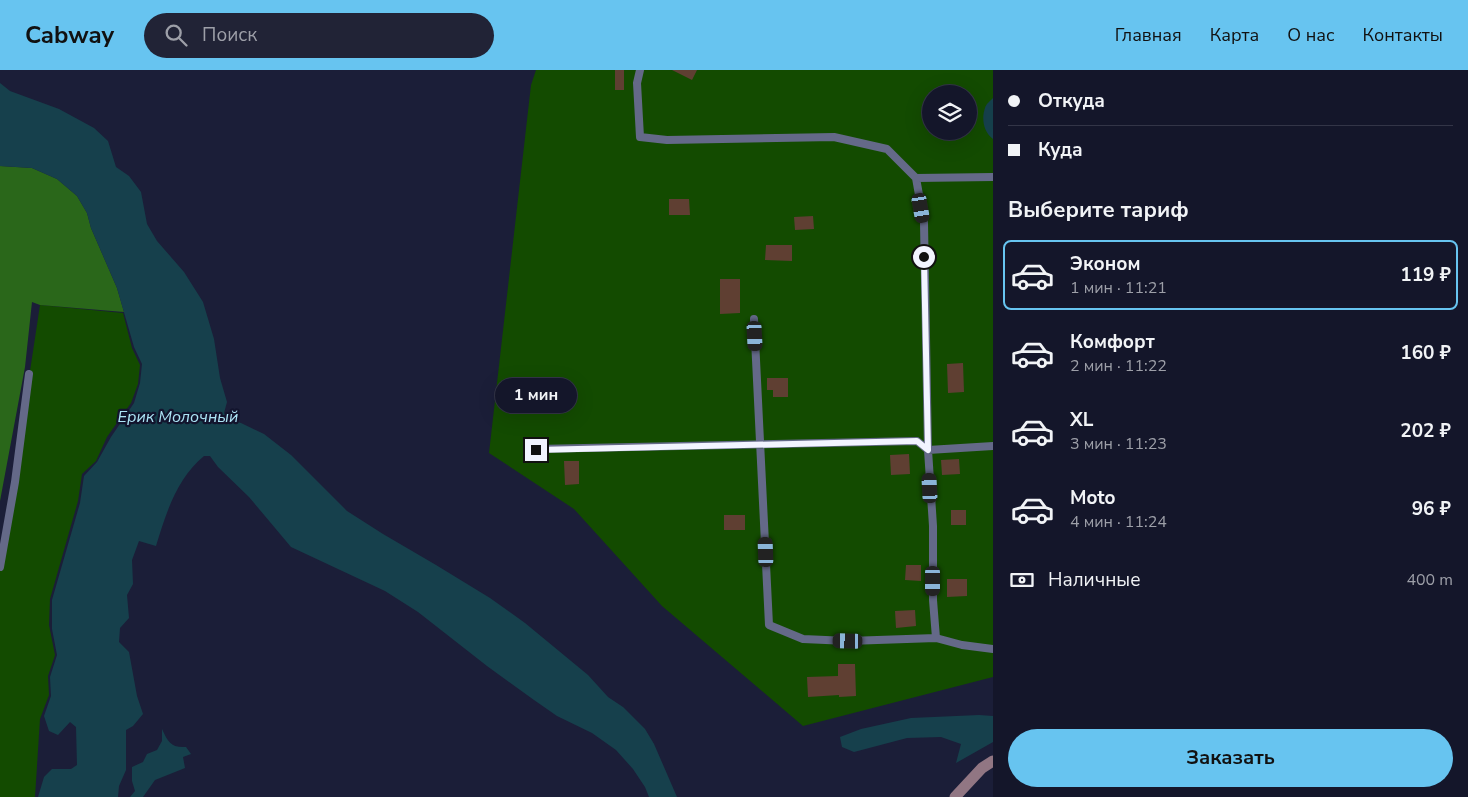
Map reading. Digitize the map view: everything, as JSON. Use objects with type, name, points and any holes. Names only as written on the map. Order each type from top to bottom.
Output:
[{"type":"street","points":[[640,70],[637,83],[640,137],[668,140],[834,138],[887,148],[916,178],[924,222],[928,450],[933,526],[933,600],[936,638]]},
{"type":"street","points":[[916,178],[993,177]]},
{"type":"street","points":[[754,318],[762,444],[769,624],[803,639],[848,641],[936,638],[962,645],[993,649]]},
{"type":"street","points":[[0,567],[15,482],[29,374]]},
{"type":"street","points":[[536,450],[917,441],[928,450],[993,446]]},
{"type":"street","points":[[955,797],[982,768],[993,760]]},
{"type":"green space","points":[[536,70],[993,70],[993,677],[803,726],[662,606],[574,509],[489,453],[531,85]]},
{"type":"green space","points":[[0,166],[32,168],[57,179],[77,196],[87,213],[91,228],[117,288],[124,312],[40,305],[32,302],[25,367],[0,501]]},
{"type":"green space","points":[[40,305],[123,313],[132,348],[140,365],[138,384],[131,403],[107,437],[96,461],[82,474],[78,501],[50,599],[49,625],[55,655],[48,676],[49,695],[40,719],[35,797],[0,797],[0,569]]},
{"type":"water","name":"Ерик Молочный","points":[[0,83],[10,91],[59,109],[94,128],[108,141],[116,167],[129,176],[141,192],[147,224],[157,241],[184,272],[203,302],[214,339],[220,378],[227,402],[224,413],[230,420],[264,434],[291,455],[347,511],[490,598],[525,623],[588,675],[608,697],[623,707],[645,729],[654,744],[677,797],[649,797],[633,769],[616,750],[592,733],[557,716],[487,666],[418,612],[385,591],[291,547],[249,497],[218,467],[210,456],[204,456],[180,485],[168,509],[156,546],[139,541],[132,560],[133,584],[127,595],[129,618],[120,628],[119,642],[129,652],[137,696],[143,714],[133,726],[126,730],[126,770],[119,786],[118,797],[38,797],[44,777],[52,769],[71,769],[77,765],[76,727],[70,722],[58,735],[49,731],[44,716],[51,696],[50,677],[57,655],[52,629],[52,600],[80,503],[84,476],[97,462],[134,403],[140,383],[142,364],[134,347],[117,288],[91,228],[87,213],[77,196],[57,179],[32,168],[0,166]]},
{"type":"water","points":[[993,98],[993,139],[985,129],[983,117],[988,103]]},
{"type":"water","points":[[993,716],[993,742],[956,763],[961,744],[941,737],[907,738],[854,752],[842,747],[840,737],[861,729],[911,718]]},
{"type":"water","points":[[162,729],[173,745],[186,747],[191,754],[183,757],[185,768],[155,780],[143,797],[130,797],[135,791],[132,781],[132,767],[143,762],[147,754],[157,750],[162,741]]},
{"type":"building","points":[[615,70],[624,70],[624,90],[615,90]]},
{"type":"building","points":[[672,70],[697,70],[692,80]]},
{"type":"building","points":[[669,199],[689,199],[690,215],[669,215]]},
{"type":"building","points":[[813,216],[814,229],[795,230],[794,217]]},
{"type":"building","points":[[766,245],[792,245],[792,261],[765,260]]},
{"type":"building","points":[[720,279],[740,279],[740,313],[720,314]]},
{"type":"building","points":[[963,363],[964,392],[948,393],[947,364]]},
{"type":"building","points":[[767,378],[788,378],[788,397],[773,397],[773,390],[767,390]]},
{"type":"building","points":[[909,454],[910,474],[891,475],[890,455]]},
{"type":"building","points":[[959,459],[960,474],[942,475],[941,460]]},
{"type":"building","points":[[564,461],[579,461],[579,484],[565,485]]},
{"type":"building","points":[[951,510],[966,510],[966,525],[951,525]]},
{"type":"building","points":[[724,515],[745,515],[745,530],[724,530]]},
{"type":"building","points":[[906,565],[921,565],[921,581],[905,580]]},
{"type":"building","points":[[947,579],[967,579],[967,596],[947,597]]},
{"type":"building","points":[[915,610],[916,626],[896,628],[895,611]]},
{"type":"building","points":[[838,664],[855,664],[856,696],[808,697],[807,677],[838,676]]},
{"type":"route","points":[[536,450],[917,441],[928,450],[924,257]]}]
